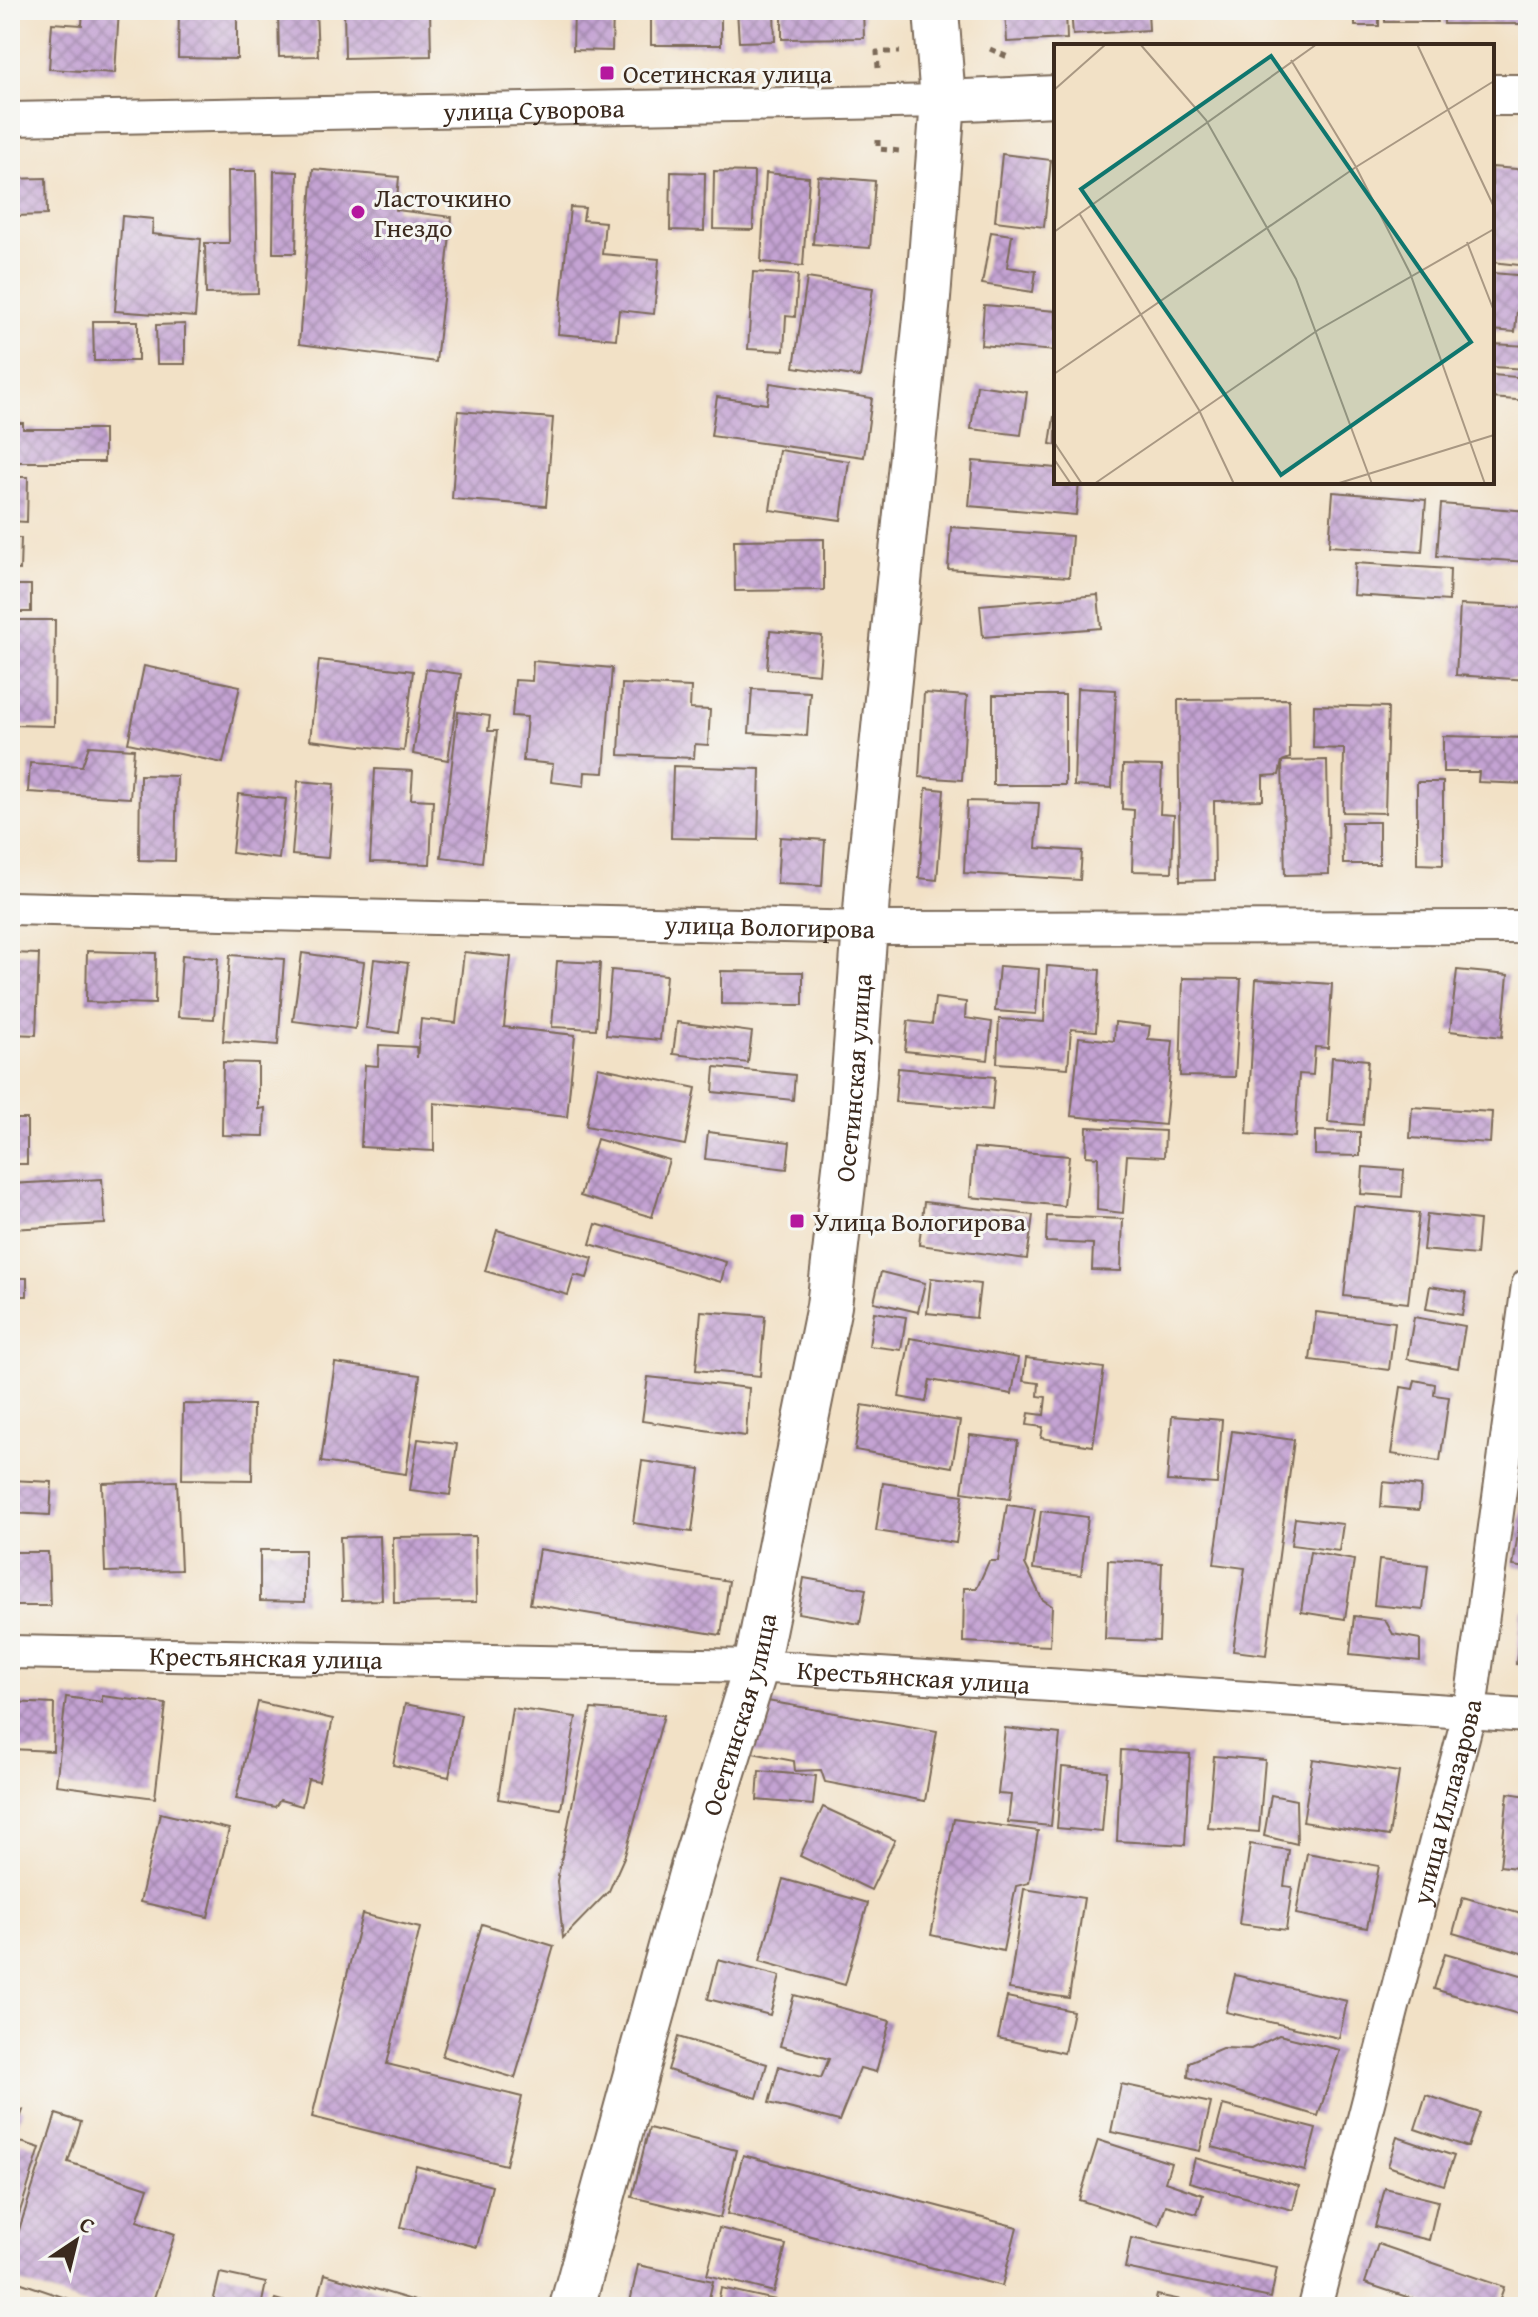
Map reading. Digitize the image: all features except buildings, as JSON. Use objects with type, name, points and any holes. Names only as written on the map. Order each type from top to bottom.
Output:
[{"type":"main road","name":"Осетинская улица","points":[[572,2307],[691,1874],[756,1666],[829,1306],[851,1115],[866,928],[928,298],[943,101],[936,10]]},
{"type":"street","points":[[1494,95],[1528,95]]},
{"type":"street","name":"улица Суворова","points":[[10,119],[943,101],[1054,96]]},
{"type":"street","name":"улица Вологирова","points":[[10,908],[866,928],[1528,927]]},
{"type":"street","name":"улица Иллазарова","points":[[1315,2307],[1470,1710],[1528,1285]]},
{"type":"street","name":"Крестьянская улица","points":[[10,1652],[756,1666],[1528,1716]]},
{"type":"path","points":[[878,73],[877,52],[901,52]]},
{"type":"path","points":[[878,140],[878,149],[905,151]]},
{"type":"place","name":"Осетинская улица","points":[[607,73]]},
{"type":"place","name":"Ласточкино Гнездо","points":[[358,212]]},
{"type":"place","name":"Улица Вологирова","points":[[797,1221]]}]
